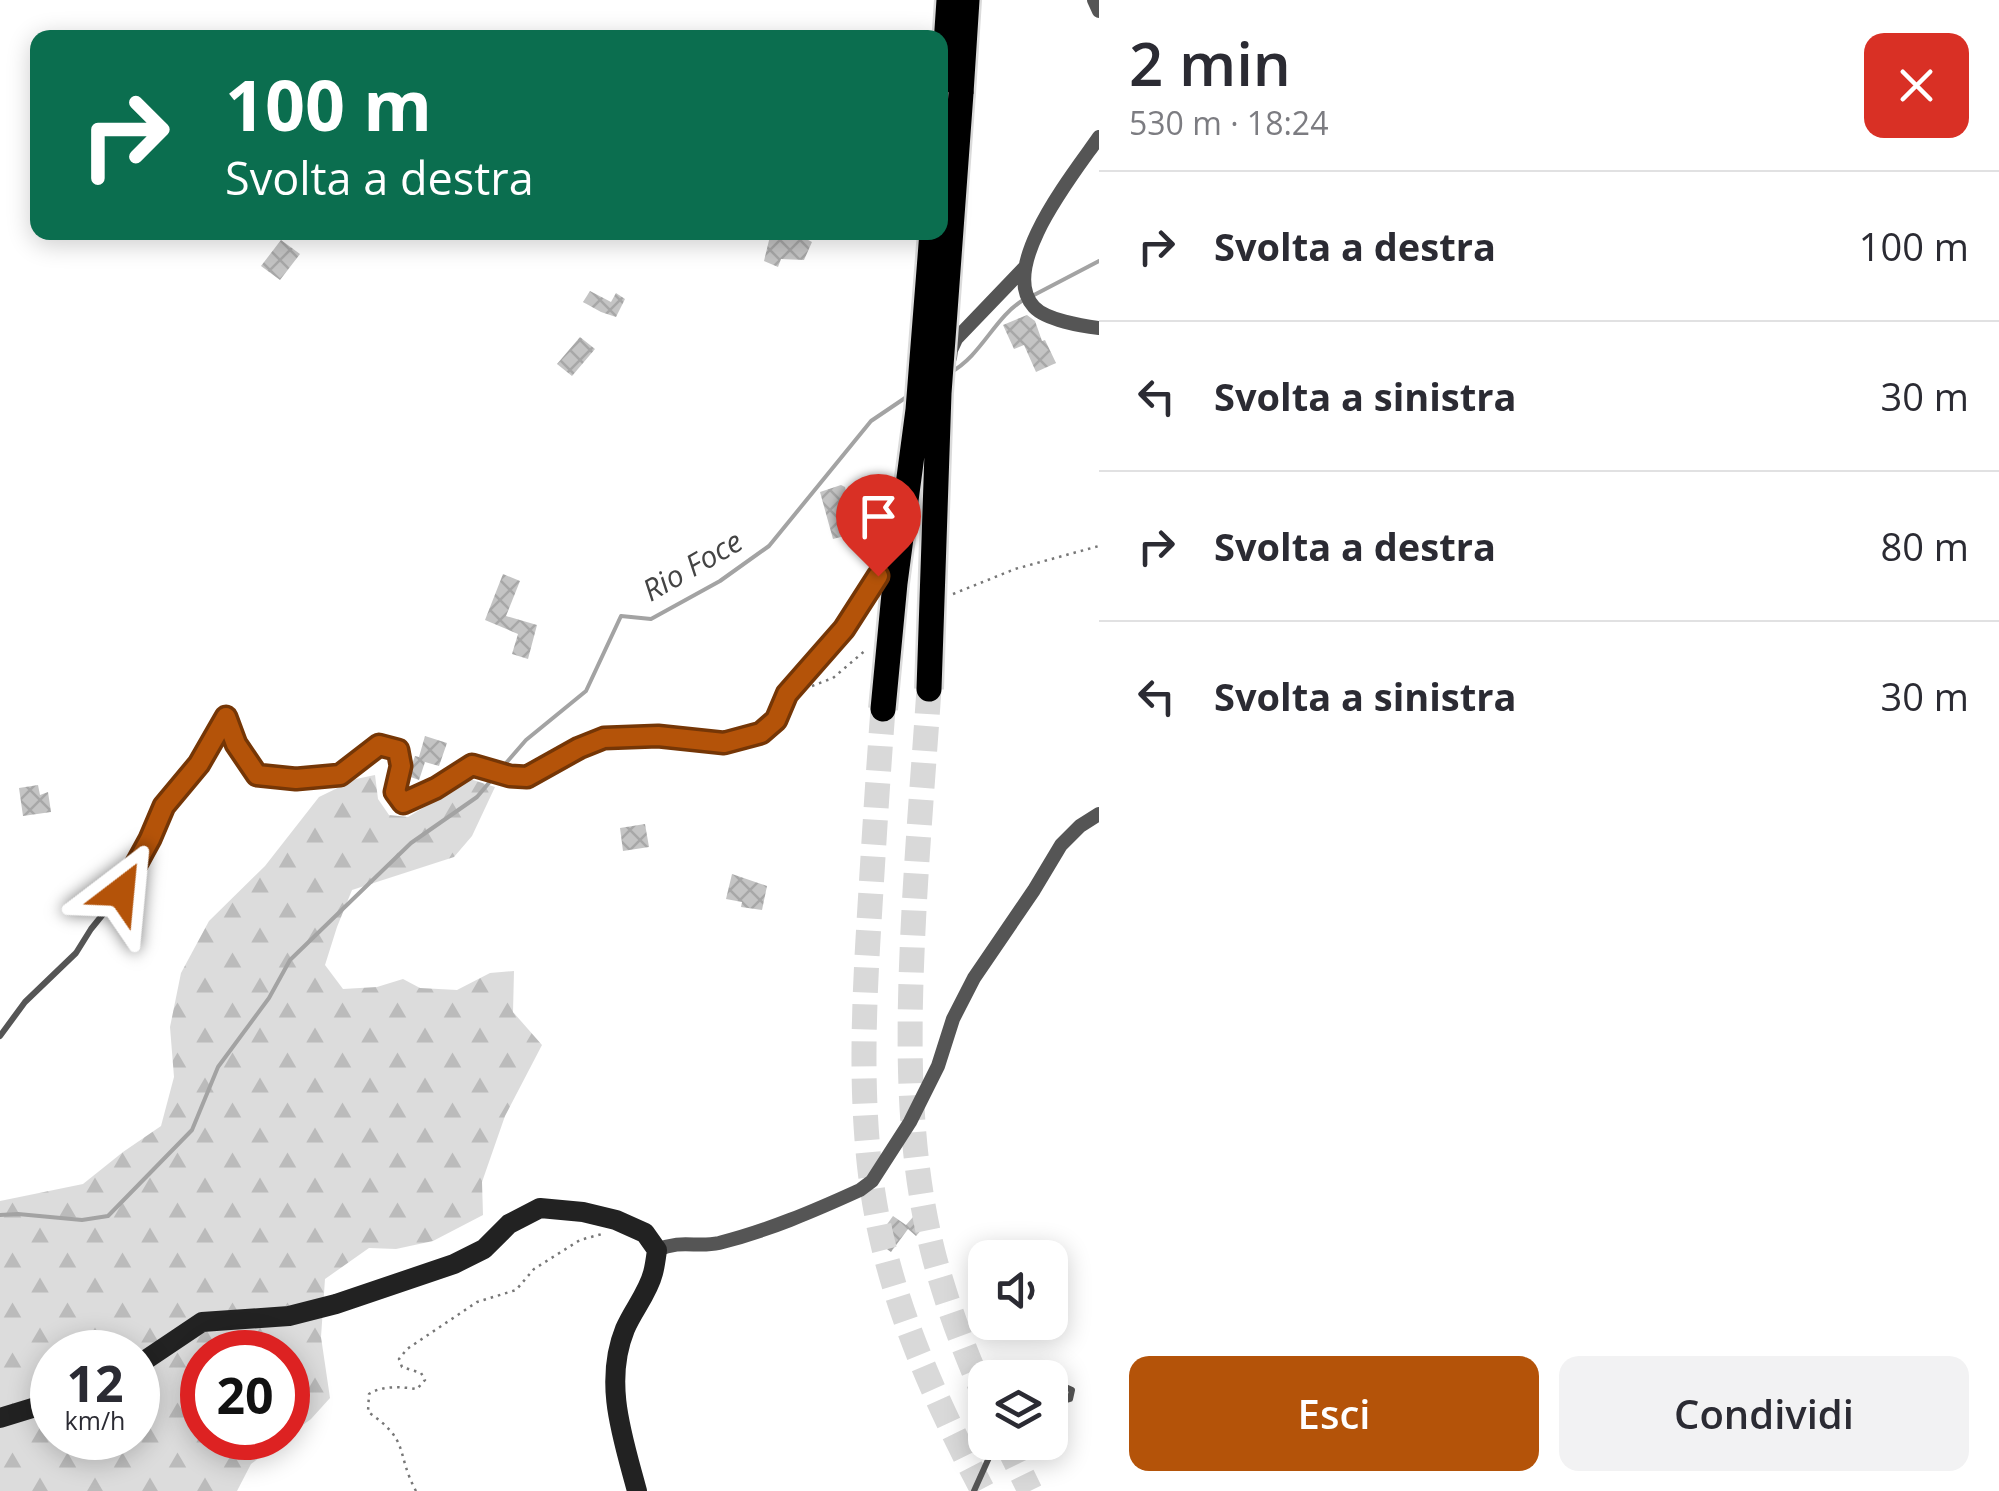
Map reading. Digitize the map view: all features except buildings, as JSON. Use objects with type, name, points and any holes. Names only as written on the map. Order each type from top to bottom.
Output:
[{"type":"highway","points":[[948,186],[952,94],[949,0]]},
{"type":"highway","points":[[948,107],[968,0]]},
{"type":"highway","points":[[882,709],[918,410],[931,240]]},
{"type":"highway","points":[[929,689],[946,240]]},
{"type":"main road","points":[[160,1350],[202,1322],[289,1316],[454,1264],[484,1249],[508,1224],[540,1208],[616,1220],[645,1233],[657,1250],[653,1276],[625,1328],[616,1357],[616,1412],[636,1491]]},
{"type":"main road","points":[[0,1418],[30,1409]]},
{"type":"street","points":[[1094,0],[1099,11]]},
{"type":"street","points":[[1099,137],[1064,186],[1027,254],[1023,288],[1035,309],[1061,320],[1099,328]]},
{"type":"street","points":[[472,765],[527,777],[604,738],[658,736],[724,743],[761,733],[776,720],[787,694],[844,629],[878,576],[934,462],[949,416],[950,350],[956,339],[1025,267]]},
{"type":"street","points":[[657,1250],[673,1243],[714,1244],[769,1228],[850,1195],[872,1180],[910,1122],[974,978],[1060,845],[1099,814]]},
{"type":"lane","points":[[0,1036],[25,1002],[76,953],[121,892],[164,806],[199,764],[226,717],[236,744],[257,775],[267,777],[340,775],[379,745],[398,750],[401,766],[395,792],[403,803],[472,765]]},
{"type":"lane","points":[[974,1491],[988,1460]]},
{"type":"path","points":[[416,1491],[392,1430],[368,1412],[369,1394],[376,1389],[417,1390],[426,1380],[402,1367],[399,1359],[408,1349],[476,1302],[516,1290],[534,1269],[580,1240],[633,1228]]},
{"type":"green space","points":[[375,775],[378,799],[389,815],[408,817],[470,779],[495,787],[472,836],[454,857],[352,890],[325,965],[343,989],[377,987],[403,979],[420,988],[457,990],[490,973],[514,971],[513,1012],[542,1045],[505,1116],[482,1182],[483,1215],[433,1241],[396,1249],[369,1248],[325,1279],[321,1337],[330,1398],[310,1420],[310,1330],[180,1330],[180,1460],[256,1460],[237,1491],[0,1491],[0,1201],[83,1184],[161,1126],[174,1077],[170,1027],[181,973],[209,921],[265,866],[319,797],[356,779]]},
{"type":"waterway","name":"Rio Foce","points":[[1034,295],[1099,261]]},
{"type":"waterway","name":"Rio Foce","points":[[951,372],[1025,299]]},
{"type":"waterway","name":"Rio Foce","points":[[500,770],[526,740],[586,691],[621,616],[651,619],[720,581],[769,546],[871,421],[908,396]]},
{"type":"waterway","name":"Rio Foce","points":[[0,1215],[82,1220],[108,1216],[192,1130],[218,1067],[269,998],[290,960],[411,843],[477,797],[493,778]]},
{"type":"tunnel","points":[[929,689],[912,954],[911,1086],[925,1217],[935,1260],[970,1360]]},
{"type":"tunnel","points":[[883,709],[865,1014],[864,1086],[873,1193],[890,1271],[916,1347],[983,1491]]},
{"type":"tunnel","points":[[1015,1460],[1030,1491]]},
{"type":"route","points":[[121,892],[164,806],[199,764],[226,717],[236,744],[257,775],[277,779],[340,775],[379,745],[398,750],[401,766],[395,792],[403,803],[472,765],[527,777],[604,738],[658,736],[724,743],[761,733],[776,720],[787,694],[844,629],[878,576]]}]
